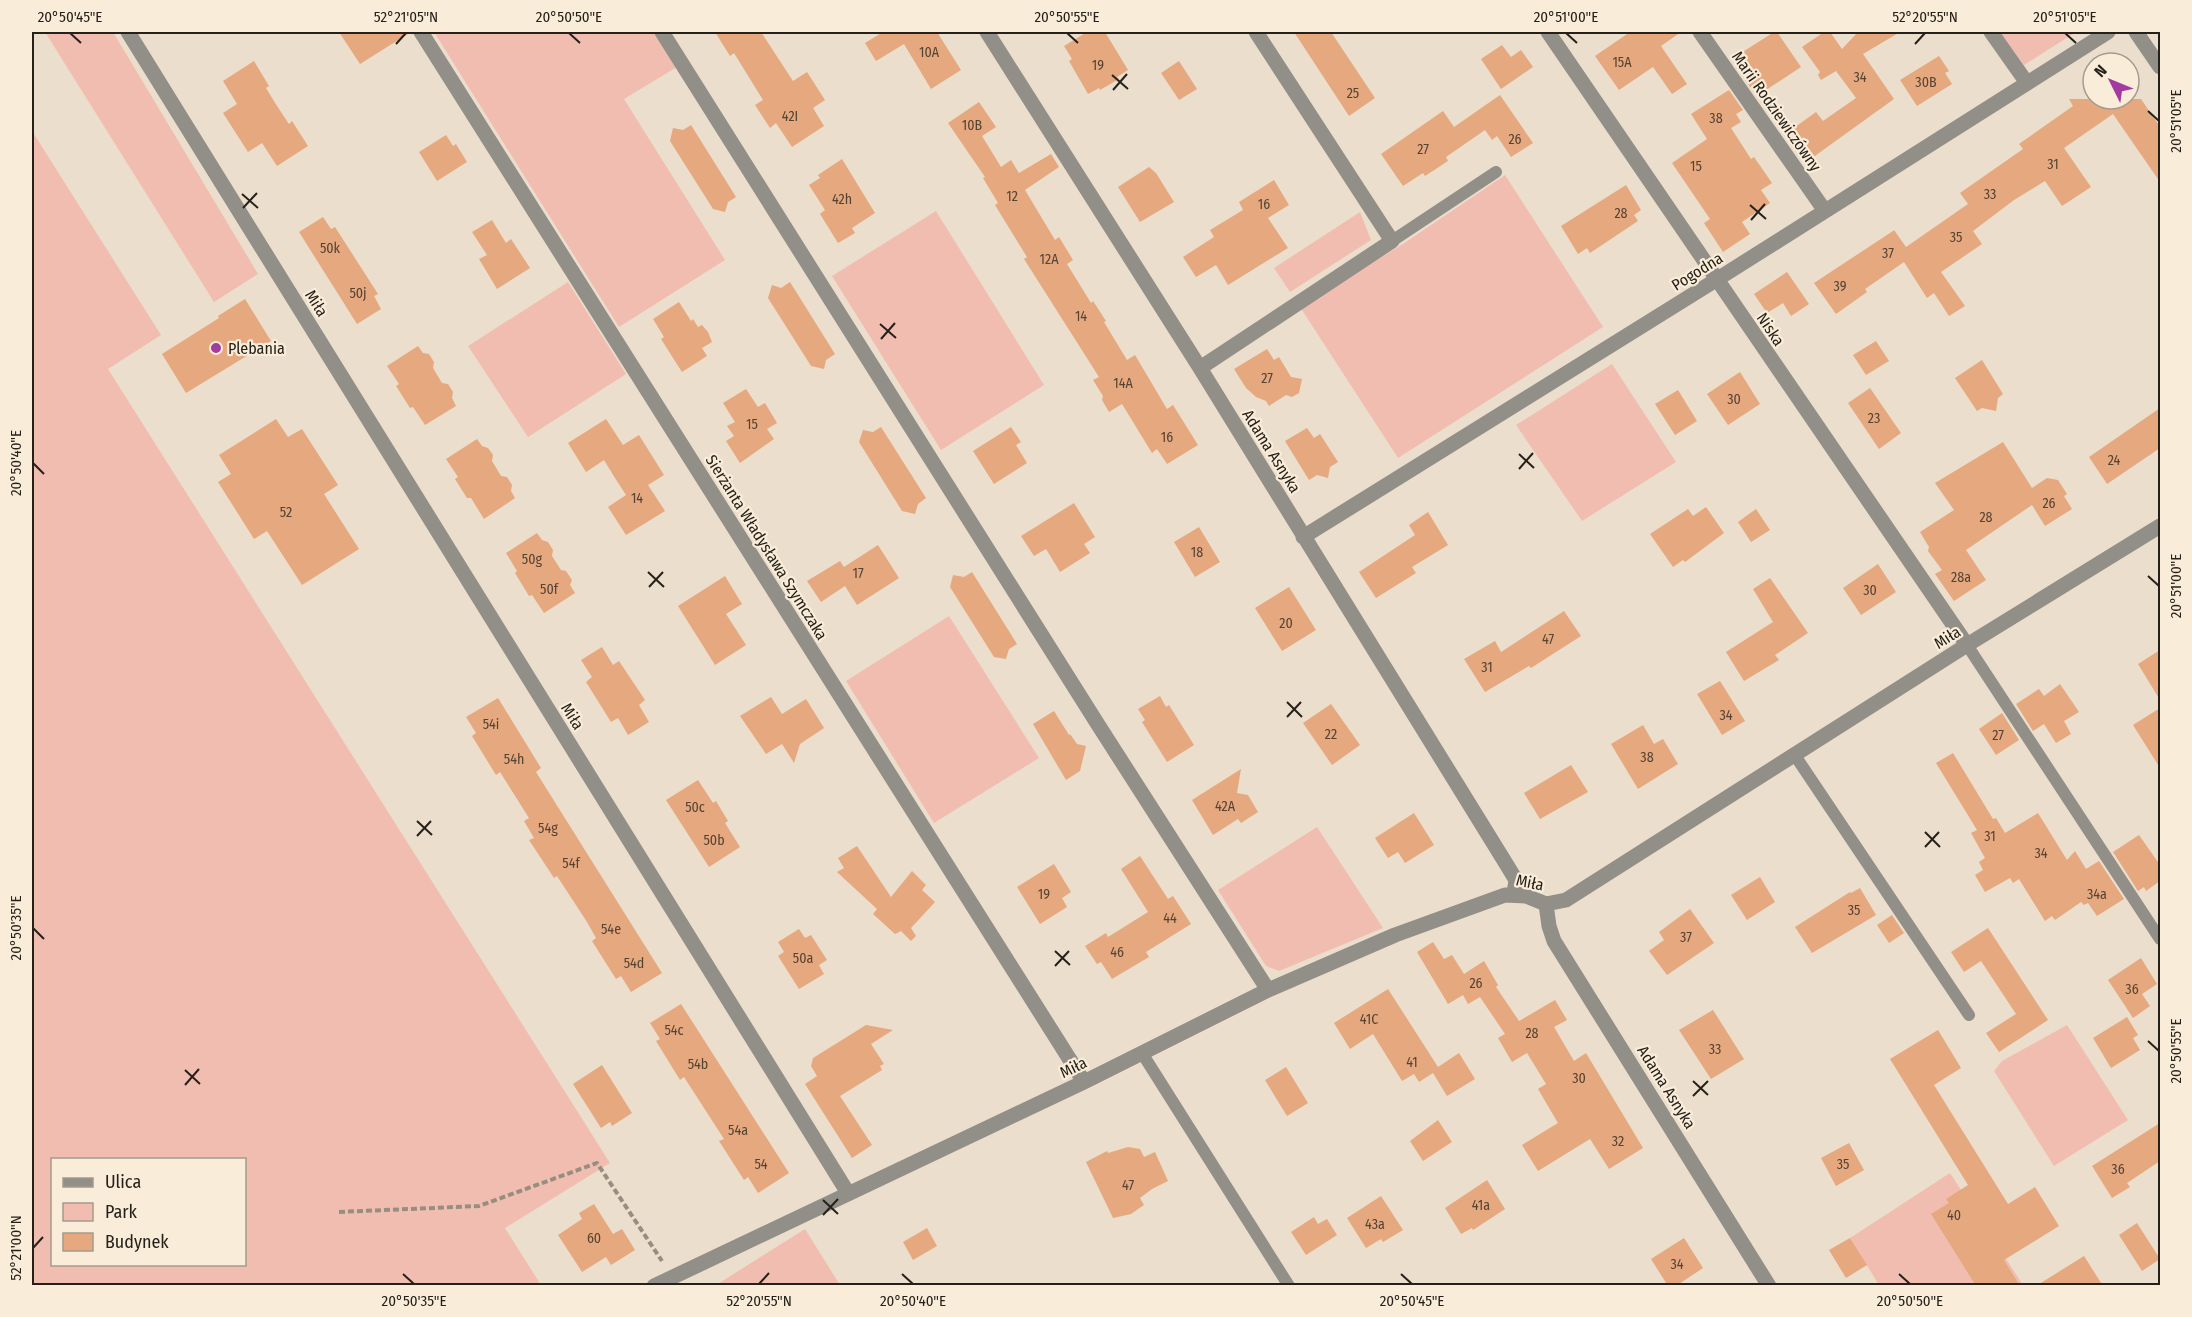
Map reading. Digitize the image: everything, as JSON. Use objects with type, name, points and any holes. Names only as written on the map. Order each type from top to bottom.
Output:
[{"type":"street","name":"Miła","points":[[128,32],[848,1193]]},
{"type":"street","name":"Sierżanta Władysława Szymczaka","points":[[421,32],[1084,1082]]},
{"type":"street","points":[[662,32],[1268,990]]},
{"type":"street","name":"Adama Asnyka","points":[[987,32],[1200,368],[1505,862],[1516,880],[1514,894]]},
{"type":"street","points":[[1200,368],[1392,241],[1256,32]]},
{"type":"street","name":"Niska","points":[[1548,32],[1967,645]]},
{"type":"street","name":"Marii Rodziewiczówny","points":[[1700,32],[1825,211]]},
{"type":"street","points":[[1991,32],[2027,83]]},
{"type":"street","name":"Pogodna","points":[[1303,537],[2108,32]]},
{"type":"street","points":[[2136,32],[2160,67]]},
{"type":"street","name":"Miła","points":[[654,1286],[1084,1082],[1268,990],[1395,935],[1489,899],[1514,894],[1546,904],[1566,900],[1967,645],[2160,526]]},
{"type":"street","name":"Adama Asnyka","points":[[1546,904],[1549,926],[1554,940],[1769,1286]]},
{"type":"lane","points":[[1392,241],[1496,172]]},
{"type":"lane","points":[[1967,645],[2160,939]]},
{"type":"lane","points":[[1794,754],[1969,1015]]},
{"type":"lane","points":[[1143,1053],[1289,1286]]},
{"type":"path","points":[[339,1212],[479,1206],[597,1163],[672,1277]]},
{"type":"green space","points":[[45,32],[113,32],[258,274],[214,302]]},
{"type":"green space","points":[[434,32],[654,32],[677,67],[624,99],[725,260],[619,327]]},
{"type":"green space","points":[[1999,32],[2076,32],[2024,65]]},
{"type":"green space","points":[[32,131],[161,335],[108,369],[610,1163],[505,1228],[541,1285],[32,1285]]},
{"type":"green space","points":[[1505,175],[1603,327],[1398,458],[1300,307],[1403,244]]},
{"type":"green space","points":[[936,211],[1044,385],[941,450],[832,276]]},
{"type":"green space","points":[[1360,212],[1371,240],[1290,292],[1274,268]]},
{"type":"green space","points":[[568,282],[626,374],[528,437],[468,346]]},
{"type":"green space","points":[[1612,364],[1676,462],[1582,521],[1516,425]]},
{"type":"green space","points":[[949,616],[1039,758],[934,823],[846,681]]},
{"type":"green space","points":[[1317,827],[1383,928],[1279,971],[1266,966],[1218,890]]},
{"type":"green space","points":[[2067,1025],[2128,1120],[2054,1166],[1994,1071],[2002,1061]]},
{"type":"green space","points":[[1950,1173],[2023,1285],[1879,1285],[1850,1238]]},
{"type":"green space","points":[[805,1229],[840,1285],[716,1285]]},
{"type":"building","points":[[339,32],[411,32],[360,64]]},
{"type":"building","points":[[715,32],[761,32],[793,81],[807,72],[825,100],[813,108],[824,126],[792,147],[776,123],[770,128],[755,105],[763,100],[734,53],[730,56]]},
{"type":"building","points":[[883,32],[937,32],[961,70],[931,89],[904,44],[876,61],[865,43]]},
{"type":"building","points":[[1087,32],[1105,32],[1128,70],[1117,77],[1119,79],[1088,94],[1069,61],[1072,59],[1064,46]]},
{"type":"building","points":[[1294,32],[1331,32],[1375,98],[1349,116]]},
{"type":"building","points":[[1630,32],[1681,32],[1661,46],[1687,84],[1672,94],[1653,67],[1619,90],[1595,56]]},
{"type":"building","points":[[1777,32],[1801,67],[1757,96],[1745,80],[1755,73],[1741,53]]},
{"type":"building","points":[[1824,32],[1830,32],[1842,49],[1858,32],[1900,32],[1863,54],[1894,99],[1812,158],[1791,130],[1816,112],[1823,121],[1856,98],[1836,71],[1821,80],[1818,75],[1820,72],[1802,47]]},
{"type":"building","points":[[1502,45],[1511,57],[1521,50],[1533,67],[1501,89],[1481,59]]},
{"type":"building","points":[[1939,56],[1949,71],[1945,73],[1952,84],[1917,106],[1900,80]]},
{"type":"building","points":[[254,61],[269,86],[266,88],[277,106],[289,124],[292,121],[308,146],[277,166],[262,143],[248,152],[223,113],[237,104],[223,81]]},
{"type":"building","points":[[1179,61],[1197,89],[1179,100],[1161,73]]},
{"type":"building","points":[[1729,90],[1743,110],[1736,114],[1741,122],[1731,128],[1751,159],[1754,157],[1772,183],[1761,190],[1770,203],[1742,222],[1750,234],[1723,252],[1704,223],[1710,219],[1672,163],[1707,139],[1691,114]]},
{"type":"building","points":[[1500,95],[1533,143],[1511,157],[1497,136],[1492,140],[1485,130],[1446,157],[1448,161],[1425,176],[1423,173],[1403,186],[1381,154],[1443,111],[1454,127]]},
{"type":"building","points":[[2069,99],[2081,99],[2081,111],[2141,111],[2141,99],[2160,127],[2160,182],[2113,114],[2064,148],[2091,187],[2062,206],[2045,181],[2014,200],[1973,231],[1982,244],[1941,272],[1965,306],[1949,316],[1934,293],[1927,298],[1904,262],[1865,289],[1867,292],[1836,314],[1814,283],[1894,230],[1906,247],[1968,204],[1960,193],[2023,149],[2019,144],[2073,106]]},
{"type":"building","points":[[979,102],[996,127],[982,136],[1001,167],[1011,160],[1019,173],[1051,154],[1059,167],[1025,190],[1055,240],[1059,237],[1073,260],[1067,264],[1091,303],[1093,301],[1106,321],[1104,322],[1127,360],[1135,355],[1167,409],[1173,405],[1198,445],[1167,464],[1157,449],[1152,453],[1122,404],[1109,412],[1093,380],[1099,377],[1024,259],[1027,257],[995,205],[998,203],[983,178],[985,177],[948,123]]},
{"type":"building","points":[[691,125],[736,197],[728,202],[725,212],[713,209],[670,141],[673,128],[683,130]]},
{"type":"building","points":[[446,135],[453,146],[456,144],[467,162],[437,181],[419,152]]},
{"type":"building","points":[[842,159],[875,213],[852,228],[855,233],[838,243],[820,214],[825,210],[809,185],[820,178],[818,175]]},
{"type":"building","points":[[1149,167],[1156,173],[1174,202],[1140,222],[1118,187]]},
{"type":"building","points":[[1274,180],[1289,205],[1268,218],[1288,248],[1228,285],[1216,265],[1196,277],[1183,257],[1214,237],[1210,230],[1243,210],[1239,202]]},
{"type":"building","points":[[1626,185],[1641,210],[1634,215],[1638,221],[1590,253],[1587,248],[1578,254],[1561,226]]},
{"type":"building","points":[[323,217],[331,229],[335,227],[378,294],[374,296],[381,309],[357,324],[299,232]]},
{"type":"building","points":[[492,220],[506,243],[511,239],[530,268],[497,289],[479,259],[487,255],[472,232]]},
{"type":"building","points":[[1787,272],[1809,304],[1791,316],[1783,303],[1767,313],[1754,294]]},
{"type":"building","points":[[790,282],[835,354],[826,360],[824,369],[811,366],[768,298],[772,285],[781,288]]},
{"type":"building","name":"Plebania","points":[[245,299],[271,341],[186,393],[162,354]]},
{"type":"building","points":[[679,302],[691,321],[693,319],[698,327],[702,325],[708,332],[712,342],[702,348],[707,356],[682,372],[661,339],[664,337],[653,319]]},
{"type":"building","points":[[1876,341],[1889,361],[1866,375],[1853,355]]},
{"type":"building","points":[[418,346],[423,353],[429,354],[434,362],[433,368],[442,383],[448,384],[453,392],[452,398],[456,406],[425,425],[413,407],[410,408],[396,386],[399,384],[387,366]]},
{"type":"building","points":[[1267,349],[1274,360],[1279,357],[1291,377],[1302,379],[1299,393],[1292,397],[1286,395],[1269,406],[1266,401],[1256,397],[1246,388],[1234,369]]},
{"type":"building","points":[[1982,360],[2003,394],[1998,398],[1996,411],[1982,408],[1977,411],[1955,378]]},
{"type":"building","points":[[1740,372],[1760,404],[1728,425],[1707,394]]},
{"type":"building","points":[[1870,388],[1901,433],[1879,449],[1848,403]]},
{"type":"building","points":[[746,389],[758,407],[765,403],[777,423],[767,429],[774,439],[740,463],[726,441],[734,436],[727,426],[735,422],[723,403]]},
{"type":"building","points":[[1678,390],[1697,421],[1675,435],[1655,404]]},
{"type":"building","points":[[2160,408],[2160,448],[2107,484],[2089,457]]},
{"type":"building","points":[[276,419],[288,437],[302,429],[338,485],[324,494],[359,549],[302,585],[267,531],[254,539],[218,482],[231,474],[219,455]]},
{"type":"building","points":[[606,419],[623,445],[639,435],[664,475],[648,485],[665,511],[626,535],[608,507],[626,495],[604,460],[586,472],[568,443]]},
{"type":"building","points":[[881,427],[926,498],[918,504],[915,514],[902,511],[859,442],[863,430],[873,432]]},
{"type":"building","points":[[1011,427],[1021,442],[1016,445],[1027,463],[994,484],[973,451]]},
{"type":"building","points":[[1307,428],[1314,438],[1320,434],[1338,462],[1330,467],[1328,478],[1317,475],[1309,480],[1285,441]]},
{"type":"building","points":[[477,439],[493,455],[492,461],[501,476],[507,477],[512,485],[511,491],[515,498],[484,519],[471,498],[467,498],[455,479],[458,477],[446,459]]},
{"type":"building","points":[[2003,442],[2032,488],[2047,478],[2058,480],[2067,494],[2064,496],[2072,509],[2045,526],[2032,505],[1966,550],[1986,580],[1954,601],[1935,574],[1942,570],[1928,551],[1929,547],[1920,532],[1954,510],[1935,483]]},
{"type":"building","points":[[1074,503],[1095,537],[1084,544],[1090,553],[1060,572],[1046,549],[1034,556],[1021,536]]},
{"type":"building","points":[[1706,507],[1724,533],[1685,562],[1683,560],[1673,567],[1650,534],[1688,509],[1693,516]]},
{"type":"building","points":[[1756,509],[1770,530],[1751,542],[1738,522]]},
{"type":"building","points":[[1428,512],[1448,545],[1412,567],[1416,573],[1376,598],[1359,572],[1415,535],[1409,525]]},
{"type":"building","points":[[1199,527],[1220,562],[1195,577],[1174,542]]},
{"type":"building","points":[[537,533],[542,540],[548,542],[553,550],[552,556],[561,570],[566,571],[572,580],[570,585],[575,593],[544,613],[532,595],[529,596],[506,553]]},
{"type":"building","points":[[878,545],[899,578],[857,605],[845,586],[821,602],[807,581],[840,561],[844,567]]},
{"type":"building","points":[[1878,564],[1896,592],[1861,615],[1843,588]]},
{"type":"building","points":[[972,572],[1017,644],[1009,649],[1006,659],[994,657],[950,587],[953,575],[964,577]]},
{"type":"building","points":[[725,576],[742,604],[726,614],[746,645],[715,665],[678,606]]},
{"type":"building","points":[[1770,578],[1808,633],[1775,655],[1779,660],[1744,681],[1726,652],[1773,622],[1753,589]]},
{"type":"building","points":[[1289,587],[1316,630],[1282,651],[1255,608]]},
{"type":"building","points":[[1564,611],[1581,636],[1531,668],[1529,666],[1485,692],[1464,659],[1495,641],[1501,652]]},
{"type":"building","points":[[602,647],[613,665],[619,661],[645,700],[639,705],[649,722],[628,735],[618,718],[611,722],[586,682],[592,677],[581,660]]},
{"type":"building","points":[[2160,650],[2160,700],[2138,664]]},
{"type":"building","points":[[1720,681],[1745,721],[1722,735],[1697,694]]},
{"type":"building","points":[[2060,684],[2079,712],[2064,721],[2071,734],[2056,743],[2044,724],[2033,731],[2016,704],[2039,689],[2044,696]]},
{"type":"building","points":[[1160,696],[1166,707],[1169,705],[1194,745],[1167,762],[1142,722],[1145,720],[1138,709]]},
{"type":"building","points":[[771,697],[782,714],[806,699],[824,728],[800,744],[794,763],[782,744],[766,754],[740,716]]},
{"type":"building","points":[[498,698],[541,768],[536,772],[662,973],[631,992],[621,976],[616,979],[592,941],[596,938],[587,922],[557,876],[554,878],[529,840],[534,838],[524,821],[529,818],[500,772],[496,775],[472,736],[476,733],[466,717]]},
{"type":"building","points":[[1331,704],[1360,745],[1332,765],[1303,723]]},
{"type":"building","points":[[2160,708],[2160,768],[2133,725]]},
{"type":"building","points":[[1054,711],[1077,744],[1086,746],[1080,771],[1066,780],[1033,724]]},
{"type":"building","points":[[2002,713],[2019,740],[1996,755],[1979,729]]},
{"type":"building","points":[[1643,725],[1654,744],[1663,739],[1678,764],[1638,789],[1611,744]]},
{"type":"building","points":[[1953,753],[1993,819],[1996,818],[2005,833],[2038,813],[2067,860],[2075,851],[2086,869],[2099,861],[2124,899],[2097,916],[2088,903],[2084,905],[2081,902],[2055,920],[2052,916],[2045,921],[2019,879],[2013,883],[2010,878],[1985,892],[1975,875],[1983,870],[1979,862],[1985,858],[1971,833],[1977,830],[1936,763]]},
{"type":"building","points":[[1571,765],[1588,792],[1540,819],[1524,793]]},
{"type":"building","points":[[1241,769],[1237,793],[1248,795],[1258,812],[1241,823],[1238,819],[1213,835],[1192,800]]},
{"type":"building","points":[[698,780],[713,803],[716,801],[728,821],[725,823],[740,847],[709,867],[666,800]]},
{"type":"building","points":[[1414,813],[1434,845],[1405,863],[1398,852],[1388,858],[1375,838]]},
{"type":"building","points":[[2139,835],[2160,865],[2160,881],[2146,891],[2144,887],[2138,891],[2113,852]]},
{"type":"building","points":[[857,846],[891,897],[912,871],[926,885],[922,890],[935,902],[911,928],[916,936],[911,941],[901,931],[895,934],[873,914],[877,909],[837,872],[844,868],[838,858]]},
{"type":"building","points":[[1140,856],[1168,899],[1173,896],[1191,924],[1146,952],[1149,957],[1112,979],[1101,962],[1097,964],[1085,946],[1106,933],[1108,937],[1148,912],[1121,869]]},
{"type":"building","points":[[1054,864],[1071,892],[1062,898],[1067,907],[1040,924],[1017,887]]},
{"type":"building","points":[[1760,877],[1775,902],[1747,920],[1731,895]]},
{"type":"building","points":[[1860,888],[1876,915],[1812,953],[1795,927]]},
{"type":"building","points":[[1690,909],[1714,943],[1667,975],[1649,951],[1664,940],[1659,932]]},
{"type":"building","points":[[1892,915],[1904,933],[1889,943],[1877,925]]},
{"type":"building","points":[[1988,928],[2048,1020],[1999,1052],[1986,1033],[2016,1014],[1981,961],[1964,972],[1951,952]]},
{"type":"building","points":[[799,929],[805,938],[811,935],[827,960],[819,965],[824,974],[799,989],[778,956],[784,952],[778,942]]},
{"type":"building","points":[[1433,942],[1444,959],[1452,955],[1464,974],[1484,961],[1498,985],[1496,987],[1519,1021],[1555,1000],[1567,1020],[1554,1027],[1574,1061],[1586,1053],[1643,1148],[1609,1169],[1590,1139],[1538,1171],[1522,1145],[1558,1123],[1538,1089],[1546,1084],[1527,1053],[1512,1062],[1498,1038],[1505,1034],[1480,997],[1468,1004],[1463,995],[1448,1004],[1417,952]]},
{"type":"building","points":[[2141,958],[2157,984],[2142,994],[2150,1006],[2133,1018],[2108,980]]},
{"type":"building","points":[[1388,989],[1438,1067],[1459,1053],[1475,1079],[1447,1096],[1433,1073],[1419,1082],[1414,1074],[1402,1081],[1373,1034],[1350,1049],[1334,1023]]},
{"type":"building","points":[[681,1004],[789,1173],[758,1193],[748,1177],[744,1180],[719,1141],[724,1139],[684,1077],[680,1080],[656,1041],[660,1039],[650,1023]]},
{"type":"building","points":[[1713,1010],[1744,1059],[1711,1079],[1679,1030]]},
{"type":"building","points":[[2127,1017],[2138,1035],[2133,1038],[2140,1050],[2111,1068],[2093,1038]]},
{"type":"building","points":[[866,1025],[893,1030],[871,1044],[884,1064],[880,1066],[882,1070],[840,1096],[872,1145],[852,1158],[805,1084],[817,1076],[811,1066],[813,1058]]},
{"type":"building","points":[[1938,1030],[1961,1068],[1934,1085],[2008,1204],[2035,1187],[2059,1226],[2004,1260],[2020,1286],[1976,1286],[1931,1214],[1949,1203],[1946,1199],[1968,1185],[1890,1059]]},
{"type":"building","points":[[602,1065],[632,1113],[612,1126],[610,1122],[601,1128],[573,1084]]},
{"type":"building","points":[[1286,1067],[1308,1103],[1287,1116],[1265,1080]]},
{"type":"building","points":[[1438,1120],[1452,1142],[1423,1161],[1410,1141]]},
{"type":"building","points":[[2160,1123],[2160,1161],[2127,1183],[2130,1187],[2112,1198],[2092,1166]]},
{"type":"building","points":[[1849,1143],[1864,1170],[1836,1186],[1821,1158]]},
{"type":"building","points":[[1128,1147],[1140,1149],[1144,1157],[1155,1152],[1168,1181],[1140,1198],[1144,1205],[1131,1214],[1113,1218],[1086,1162],[1107,1151],[1108,1153]]},
{"type":"building","points":[[1487,1180],[1505,1209],[1473,1230],[1472,1228],[1461,1234],[1445,1208]]},
{"type":"building","points":[[1381,1196],[1403,1230],[1383,1242],[1381,1239],[1366,1248],[1347,1218]]},
{"type":"building","points":[[594,1204],[613,1234],[622,1229],[635,1250],[611,1265],[606,1257],[582,1272],[558,1235],[582,1219],[579,1213]]},
{"type":"building","points":[[1314,1217],[1318,1224],[1327,1219],[1337,1235],[1306,1255],[1291,1232]]},
{"type":"building","points":[[2137,1223],[2160,1259],[2142,1271],[2119,1235]]},
{"type":"building","points":[[927,1228],[937,1246],[913,1260],[903,1242]]},
{"type":"building","points":[[1684,1238],[1703,1268],[1676,1286],[1668,1286],[1651,1259]]},
{"type":"building","points":[[1850,1238],[1867,1265],[1846,1278],[1829,1250]]},
{"type":"building","points":[[2084,1256],[2103,1286],[2036,1286]]},
{"type":"place","name":"Plebania","points":[[216,348]]}]
